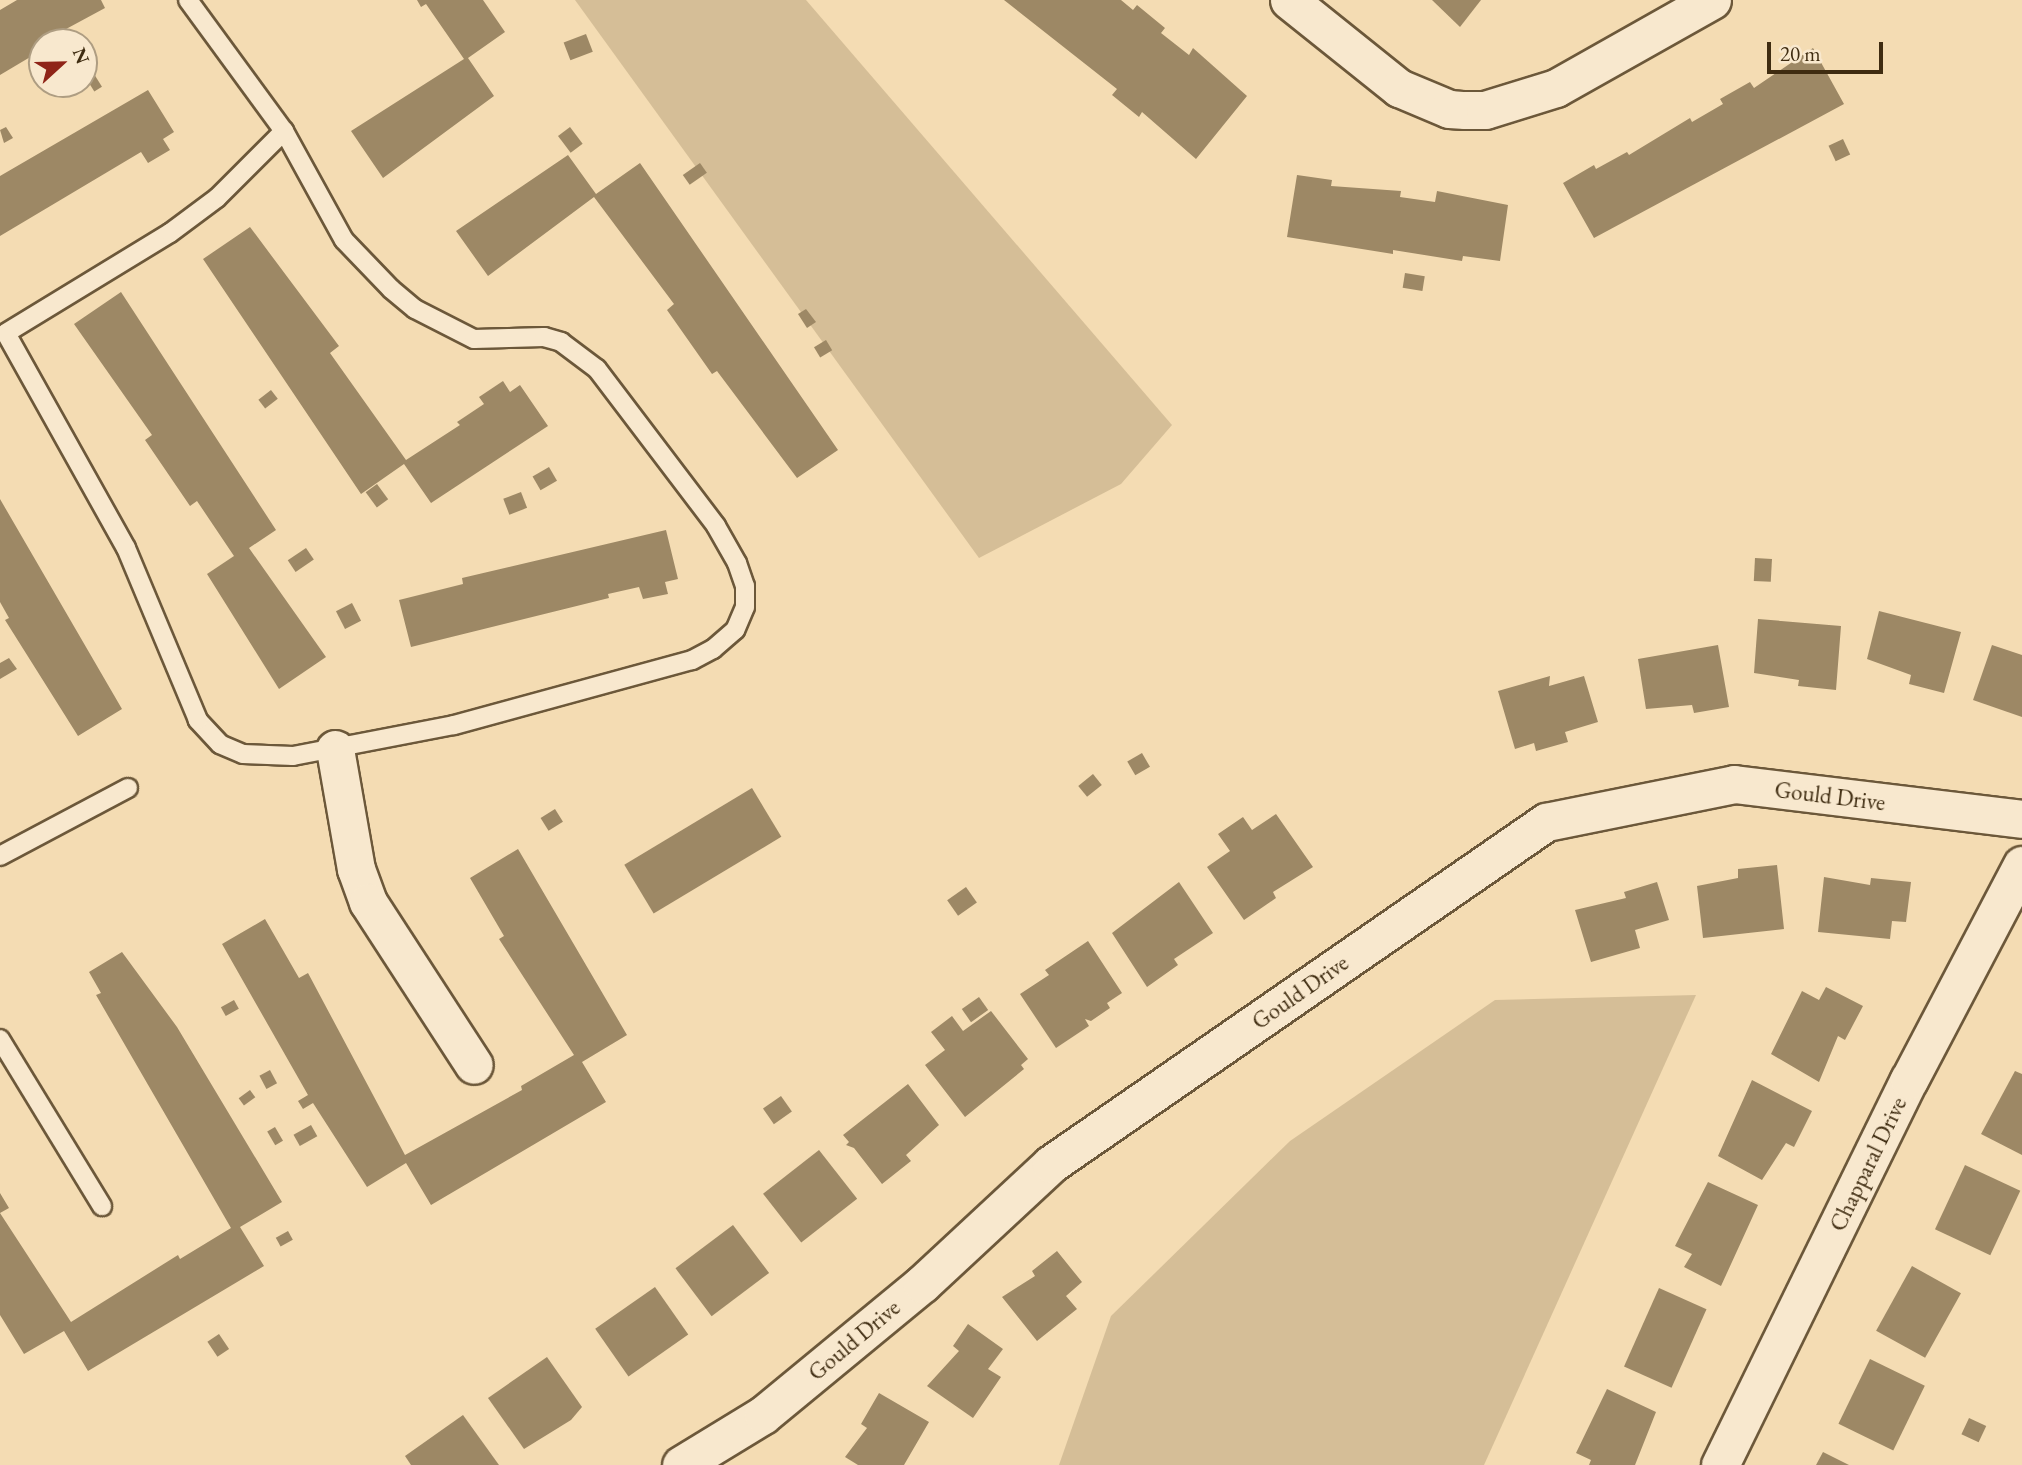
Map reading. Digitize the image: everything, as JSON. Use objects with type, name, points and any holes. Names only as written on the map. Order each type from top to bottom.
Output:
[{"type":"street","points":[[1289,0],[1399,88],[1449,108],[1475,110],[1556,88],[1712,0]]},
{"type":"street","points":[[335,749],[356,869],[368,902],[474,1065]]},
{"type":"street","name":"Gould Drive","points":[[688,1463],[763,1415],[922,1284],[1051,1164],[1546,822],[1734,784],[2022,819]]},
{"type":"street","name":"Chapparal Drive","points":[[1720,1465],[1909,1080],[2022,865]]},
{"type":"lane","points":[[188,0],[285,131],[344,240],[415,309],[474,338],[544,337],[561,342],[597,369],[716,526],[745,586],[745,607],[735,630],[692,660],[454,725],[335,749],[293,756],[243,754],[220,744],[198,720],[126,548],[6,333],[170,233],[217,198],[285,131]]},
{"type":"lane","points":[[0,856],[128,788]]},
{"type":"lane","points":[[0,1039],[102,1206]]},
{"type":"shaded area","points":[[575,0],[806,0],[1172,425],[1121,484],[979,558]]},
{"type":"shaded area","points":[[1696,995],[1484,1465],[1059,1465],[1111,1316],[1290,1141],[1495,1000]]},
{"type":"building","points":[[17,0],[101,0],[105,8],[68,28],[28,28],[28,58],[0,75],[0,10]]},
{"type":"building","points":[[417,0],[483,0],[505,32],[468,58],[494,96],[383,178],[351,131],[464,59],[426,4],[421,7]]},
{"type":"building","points":[[1004,0],[1121,0],[1133,10],[1137,5],[1165,28],[1161,33],[1189,55],[1193,48],[1247,96],[1196,159],[1142,112],[1139,117],[1112,95],[1117,89]]},
{"type":"building","points":[[1432,0],[1481,0],[1460,27]]},
{"type":"building","points":[[586,34],[593,52],[570,60],[564,43]]},
{"type":"building","points":[[1813,48],[1844,104],[1594,238],[1563,183],[1594,165],[1596,169],[1627,152],[1629,155],[1690,118],[1692,122],[1723,104],[1720,99],[1750,82],[1754,88]]},
{"type":"building","points":[[148,90],[174,132],[163,139],[170,150],[148,163],[141,152],[0,236],[0,176]]},
{"type":"building","points":[[6,127],[13,138],[4,143],[0,130]]},
{"type":"building","points":[[570,127],[583,144],[571,153],[558,136]]},
{"type":"building","points":[[1843,139],[1850,154],[1836,161],[1828,146]]},
{"type":"building","points":[[568,155],[596,194],[640,163],[838,450],[797,478],[717,371],[712,374],[667,310],[674,304],[594,197],[488,276],[456,231]]},
{"type":"building","points":[[700,163],[707,173],[690,185],[683,175]]},
{"type":"building","points":[[1297,175],[1332,180],[1331,186],[1401,191],[1400,197],[1435,202],[1437,191],[1508,205],[1500,261],[1463,256],[1462,261],[1393,250],[1393,254],[1287,237]]},
{"type":"building","points":[[250,227],[339,346],[330,353],[406,460],[460,425],[457,422],[484,404],[479,397],[503,381],[510,392],[520,385],[548,426],[431,503],[404,464],[361,494],[203,259]]},
{"type":"building","points":[[1405,273],[1425,276],[1422,291],[1403,288]]},
{"type":"building","points":[[121,292],[276,530],[249,548],[326,657],[279,689],[207,574],[234,556],[197,501],[190,506],[145,440],[152,435],[74,324]]},
{"type":"building","points":[[806,309],[816,322],[807,328],[798,314]]},
{"type":"building","points":[[826,340],[832,350],[820,357],[814,347]]},
{"type":"building","points":[[271,390],[278,399],[265,409],[258,400]]},
{"type":"building","points":[[549,467],[557,481],[541,490],[533,476]]},
{"type":"building","points":[[377,484],[388,499],[377,508],[366,492]]},
{"type":"building","points":[[521,492],[527,508],[509,515],[503,499]]},
{"type":"building","points":[[0,499],[122,709],[78,736],[5,620],[9,618],[0,602]]},
{"type":"building","points":[[666,530],[678,579],[665,582],[668,594],[643,599],[639,587],[608,594],[609,598],[411,647],[399,600],[463,584],[462,578]]},
{"type":"building","points":[[306,548],[314,560],[296,572],[288,560]]},
{"type":"building","points":[[1755,558],[1772,559],[1771,582],[1754,581]]},
{"type":"building","points":[[352,603],[361,621],[345,629],[336,611]]},
{"type":"building","points":[[1879,611],[1961,632],[1944,693],[1909,684],[1911,675],[1867,659]]},
{"type":"building","points":[[1758,619],[1841,626],[1836,690],[1798,686],[1799,680],[1754,673]]},
{"type":"building","points":[[1718,645],[1729,707],[1694,713],[1692,705],[1646,709],[1638,659]]},
{"type":"building","points":[[1992,645],[2022,655],[2022,717],[1973,700]]},
{"type":"building","points":[[9,658],[17,669],[0,679],[0,663]]},
{"type":"building","points":[[1550,676],[1549,686],[1584,676],[1598,722],[1565,732],[1568,742],[1536,751],[1534,743],[1515,749],[1498,691]]},
{"type":"building","points":[[1142,753],[1150,767],[1135,775],[1127,762]]},
{"type":"building","points":[[1093,774],[1102,785],[1087,797],[1078,786]]},
{"type":"building","points":[[752,788],[781,837],[654,914],[624,865]]},
{"type":"building","points":[[555,809],[563,822],[549,831],[541,818]]},
{"type":"building","points":[[1276,814],[1313,867],[1273,892],[1276,898],[1244,920],[1207,867],[1230,851],[1218,834],[1243,817],[1252,830]]},
{"type":"building","points":[[518,849],[627,1035],[582,1062],[606,1102],[431,1205],[406,1163],[367,1187],[313,1103],[303,1109],[298,1101],[308,1095],[222,944],[265,919],[299,978],[308,973],[405,1155],[522,1090],[521,1086],[574,1055],[499,939],[504,936],[470,878]]},
{"type":"building","points":[[1777,865],[1784,929],[1703,938],[1697,886],[1738,878],[1738,869]]},
{"type":"building","points":[[1824,877],[1870,885],[1871,878],[1911,882],[1906,922],[1892,921],[1890,939],[1818,932]]},
{"type":"building","points":[[1179,882],[1213,933],[1174,959],[1178,965],[1147,987],[1112,933]]},
{"type":"building","points":[[1657,882],[1669,920],[1635,930],[1640,948],[1591,962],[1575,910],[1626,898],[1624,892]]},
{"type":"building","points":[[966,887],[977,903],[958,916],[947,900]]},
{"type":"building","points":[[1088,941],[1122,993],[1107,1003],[1110,1008],[1091,1021],[1085,1019],[1089,1026],[1056,1048],[1020,994],[1049,975],[1045,970]]},
{"type":"building","points":[[122,952],[177,1027],[282,1202],[240,1227],[264,1266],[88,1371],[64,1331],[24,1354],[0,1315],[0,1213],[71,1322],[178,1255],[180,1259],[231,1228],[96,995],[101,993],[89,972]]},
{"type":"building","points":[[1826,987],[1863,1006],[1845,1040],[1838,1036],[1819,1082],[1771,1054],[1802,991],[1819,1000]]},
{"type":"building","points":[[979,997],[988,1010],[971,1022],[962,1009]]},
{"type":"building","points":[[234,1000],[239,1009],[226,1016],[221,1007]]},
{"type":"building","points":[[991,1011],[1028,1059],[1021,1065],[1024,1069],[965,1117],[925,1065],[945,1050],[931,1032],[952,1016],[963,1031]]},
{"type":"building","points":[[270,1070],[277,1083],[266,1089],[259,1076]]},
{"type":"building","points":[[2015,1071],[2022,1074],[2022,1155],[1981,1134]]},
{"type":"building","points":[[1752,1080],[1812,1111],[1794,1147],[1786,1143],[1762,1180],[1718,1156]]},
{"type":"building","points":[[908,1084],[939,1125],[906,1155],[911,1161],[882,1184],[854,1148],[846,1145],[849,1142],[843,1135]]},
{"type":"building","points":[[250,1090],[255,1097],[244,1106],[239,1098]]},
{"type":"building","points":[[781,1096],[792,1112],[774,1124],[763,1109]]},
{"type":"building","points":[[311,1125],[317,1136],[300,1146],[294,1135]]},
{"type":"building","points":[[275,1127],[283,1141],[275,1145],[267,1132]]},
{"type":"building","points":[[819,1150],[857,1199],[801,1243],[763,1194]]},
{"type":"building","points":[[1965,1165],[2020,1191],[1990,1255],[1935,1229]]},
{"type":"building","points":[[1708,1182],[1758,1205],[1721,1286],[1684,1267],[1692,1254],[1675,1246]]},
{"type":"building","points":[[0,1193],[9,1208],[0,1213]]},
{"type":"building","points":[[733,1225],[769,1273],[712,1316],[675,1268]]},
{"type":"building","points":[[288,1231],[293,1240],[281,1247],[276,1238]]},
{"type":"building","points":[[1057,1251],[1082,1282],[1066,1296],[1077,1309],[1037,1341],[1002,1297],[1035,1276],[1032,1271]]},
{"type":"building","points":[[1912,1266],[1961,1293],[1925,1358],[1876,1331]]},
{"type":"building","points":[[655,1287],[688,1335],[628,1376],[595,1329]]},
{"type":"building","points":[[1659,1288],[1707,1309],[1672,1388],[1624,1367]]},
{"type":"building","points":[[968,1324],[1003,1349],[988,1369],[1001,1377],[973,1418],[927,1386],[959,1351],[953,1346]]},
{"type":"building","points":[[219,1334],[229,1349],[217,1357],[207,1342]]},
{"type":"building","points":[[547,1357],[582,1407],[571,1420],[524,1449],[488,1398]]},
{"type":"building","points":[[1870,1359],[1925,1386],[1893,1450],[1838,1424]]},
{"type":"building","points":[[1607,1389],[1656,1412],[1635,1465],[1589,1465],[1591,1460],[1576,1453]]},
{"type":"building","points":[[879,1393],[929,1422],[904,1465],[858,1465],[845,1457],[867,1428],[861,1424]]},
{"type":"building","points":[[463,1415],[499,1465],[411,1465],[405,1456]]},
{"type":"building","points":[[1969,1418],[1986,1426],[1979,1442],[1961,1434]]},
{"type":"building","points":[[1823,1452],[1849,1465],[1816,1465]]}]
